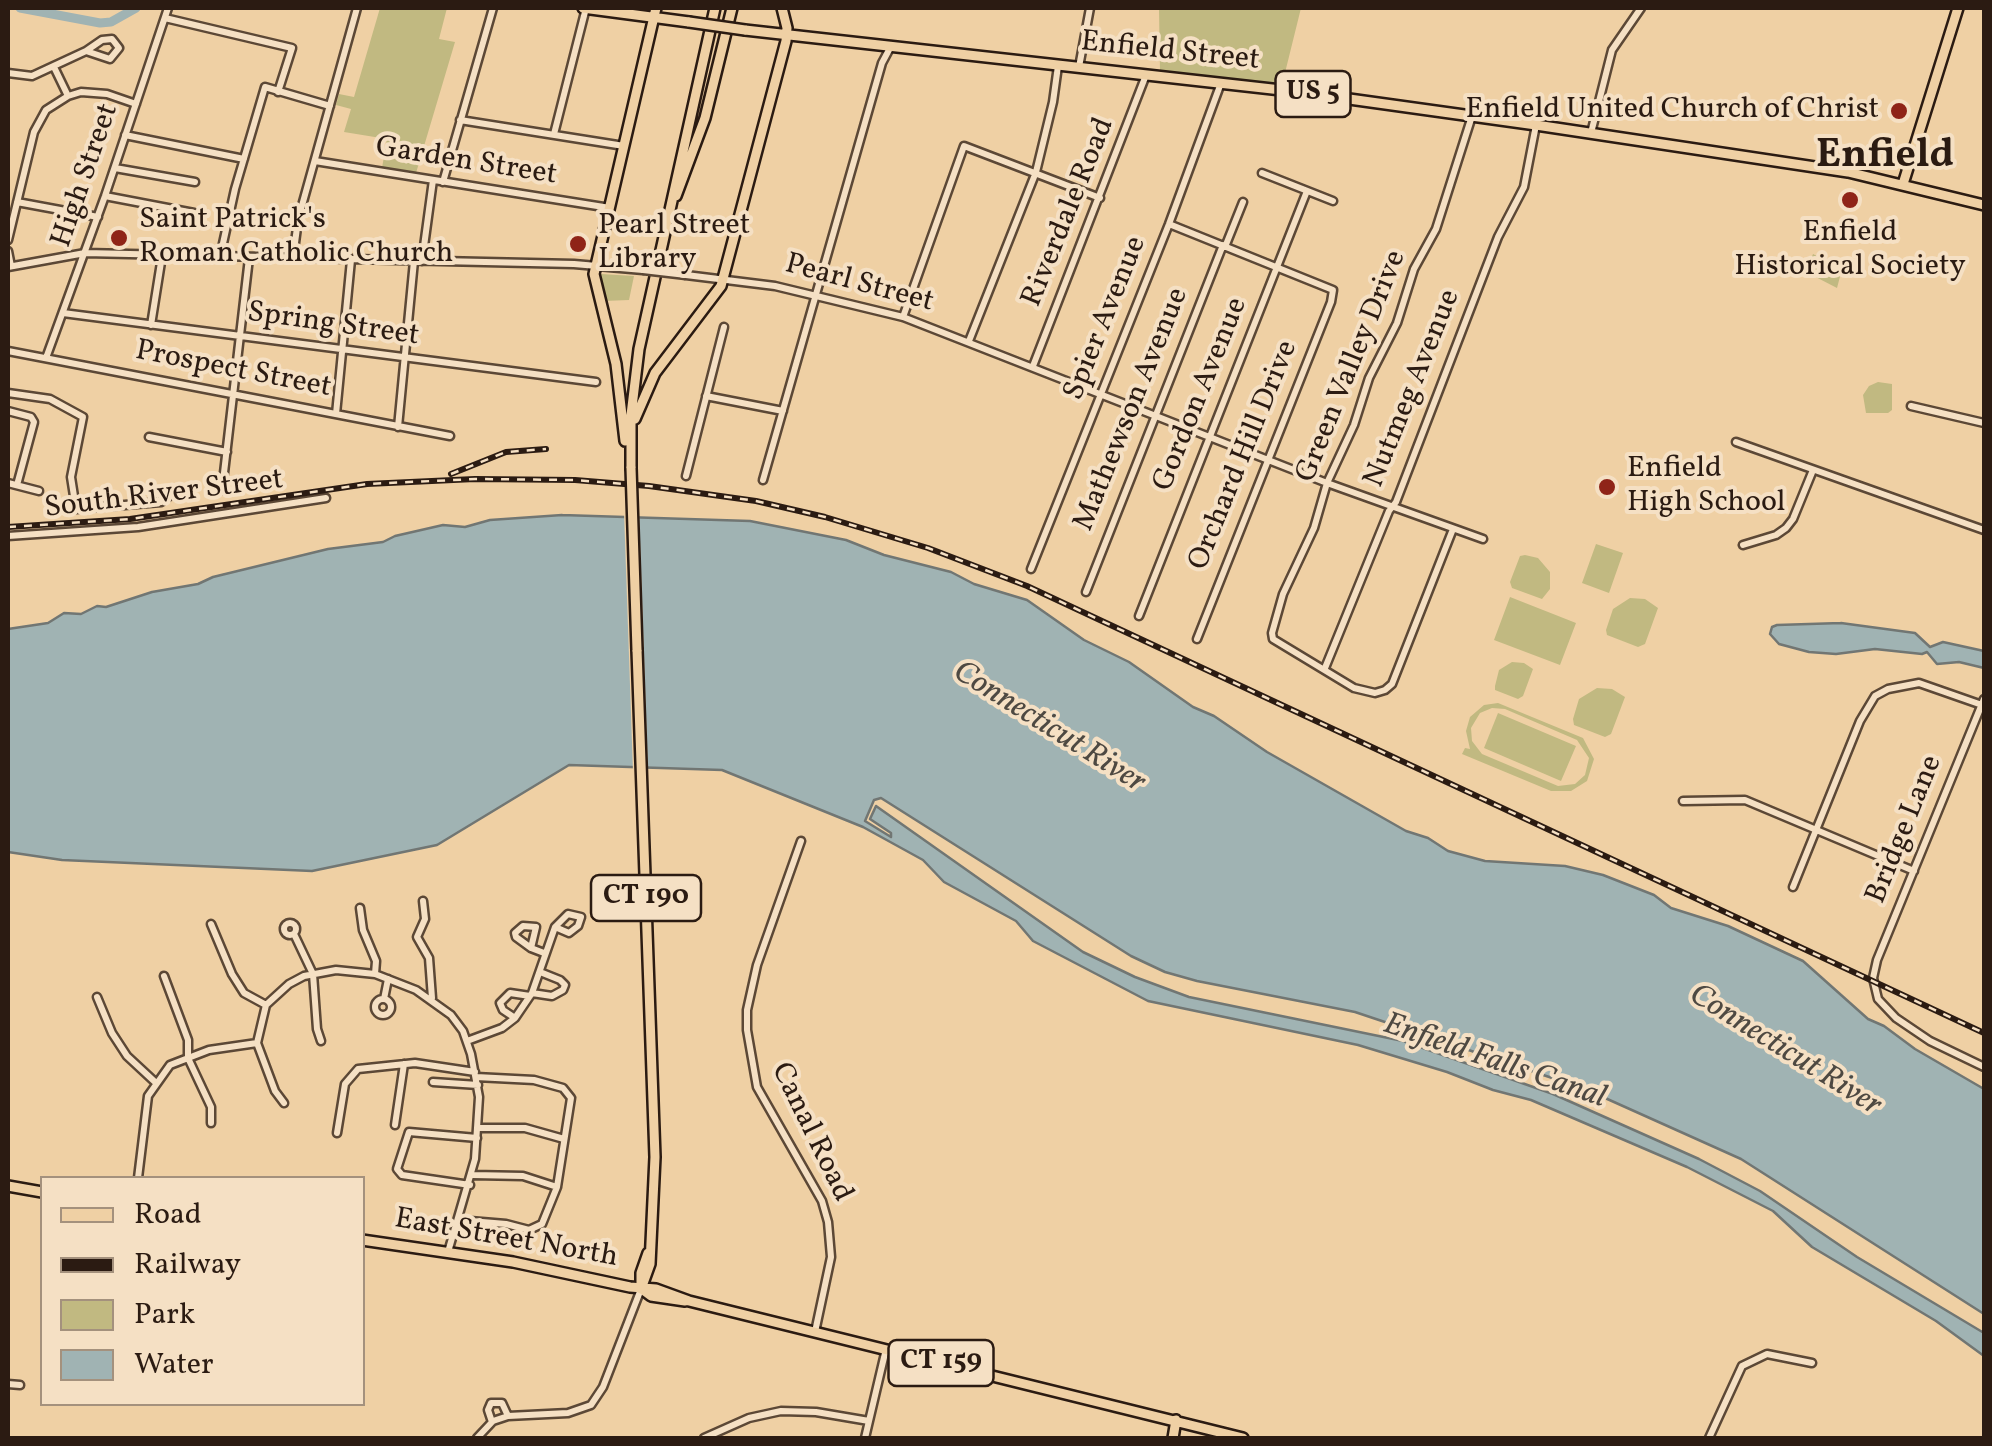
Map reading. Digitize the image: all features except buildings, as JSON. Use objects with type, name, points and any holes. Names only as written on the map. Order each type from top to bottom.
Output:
[{"type":"main road","name":"Enfield Street","points":[[584,8],[655,13],[744,30],[1220,83],[1536,125],[1832,169],[1984,205]]},
{"type":"main road","name":"CT 190","points":[[641,1289],[650,1264],[655,1156],[630,432],[640,349],[715,8]]},
{"type":"main road","name":"CT 190","points":[[668,217],[705,118],[732,8]]},
{"type":"main road","points":[[630,432],[651,379],[723,279],[788,35],[782,8]]},
{"type":"main road","points":[[1903,184],[1958,8]]},
{"type":"main road","points":[[631,466],[614,352],[594,281],[655,13]]},
{"type":"main road","points":[[8,1186],[40,1192]]},
{"type":"main road","name":"East Street North","points":[[365,1240],[513,1262],[656,1289],[689,1301],[1242,1438]]},
{"type":"main road","points":[[1173,1438],[1176,1420]]},
{"type":"street","name":"High Street","points":[[46,358],[168,8]]},
{"type":"street","points":[[293,258],[298,220],[358,8]]},
{"type":"street","points":[[443,182],[493,8]]},
{"type":"street","points":[[554,134],[584,8]]},
{"type":"street","points":[[1079,68],[1090,8]]},
{"type":"street","points":[[1590,133],[1612,50],[1640,8]]},
{"type":"street","points":[[165,18],[292,48],[278,92]]},
{"type":"street","points":[[8,72],[32,76],[106,39],[114,40],[119,48],[110,59],[86,51]]},
{"type":"street","points":[[878,47],[882,63]]},
{"type":"street","points":[[763,480],[882,63],[890,48]]},
{"type":"street","points":[[969,342],[1036,172],[1058,66]]},
{"type":"street","points":[[54,67],[68,96]]},
{"type":"street","name":"Riverdale Road","points":[[1033,366],[1146,75]]},
{"type":"street","name":"Spier Avenue","points":[[1032,569],[1170,224],[1220,83]]},
{"type":"street","points":[[220,257],[266,87],[330,106]]},
{"type":"street","points":[[8,240],[40,120],[52,105],[68,96],[97,93],[136,104]]},
{"type":"street","name":"Green Valley Drive","points":[[1325,668],[1276,642],[1272,633],[1283,594],[1314,528],[1369,378],[1397,323],[1414,268],[1436,229],[1472,116]]},
{"type":"street","points":[[460,120],[624,146]]},
{"type":"street","name":"Nutmeg Avenue","points":[[1325,668],[1390,506],[1396,502],[1498,238],[1524,186],[1536,125]]},
{"type":"street","points":[[124,134],[244,159]]},
{"type":"street","points":[[904,317],[964,146],[1100,198]]},
{"type":"street","name":"Garden Street","points":[[315,161],[610,208]]},
{"type":"street","points":[[115,168],[195,182]]},
{"type":"street","points":[[1262,173],[1333,200]]},
{"type":"street","points":[[398,427],[432,180]]},
{"type":"street","name":"Gordon Avenue","points":[[1140,616],[1307,191]]},
{"type":"street","points":[[105,196],[194,213]]},
{"type":"street","points":[[17,202],[98,217]]},
{"type":"street","name":"Mathewson Avenue","points":[[1086,592],[1243,202]]},
{"type":"street","points":[[1170,224],[1277,268]]},
{"type":"street","points":[[8,250],[9,267]]},
{"type":"street","name":"Pearl Street","points":[[9,267],[85,253],[596,265],[775,286],[904,317],[1268,460],[1483,539]]},
{"type":"street","points":[[151,324],[162,256]]},
{"type":"street","points":[[222,490],[249,258]]},
{"type":"street","points":[[336,414],[351,260]]},
{"type":"street","name":"Orchard Hill Drive","points":[[1197,639],[1331,302],[1333,290],[1277,268]]},
{"type":"street","name":"Spring Street","points":[[63,313],[596,382]]},
{"type":"street","points":[[686,476],[724,327]]},
{"type":"street","name":"Prospect Street","points":[[8,351],[450,436]]},
{"type":"street","points":[[8,393],[46,398],[84,416],[71,477],[78,510],[162,502],[168,497]]},
{"type":"street","points":[[706,396],[784,411]]},
{"type":"street","points":[[1912,406],[1984,423]]},
{"type":"street","points":[[8,412],[31,417],[34,422],[17,485]]},
{"type":"street","points":[[149,437],[227,452]]},
{"type":"street","points":[[1736,442],[1984,530]]},
{"type":"street","points":[[1743,545],[1762,541],[1786,528],[1794,519],[1813,470]]},
{"type":"street","points":[[8,482],[39,491]]},
{"type":"street","name":"South River Street","points":[[8,536],[168,524],[326,498]]},
{"type":"street","points":[[1325,668],[1343,682],[1365,691],[1379,693],[1392,684],[1453,529]]},
{"type":"street","points":[[1793,888],[1860,722],[1875,696],[1888,688],[1920,684],[1983,702]]},
{"type":"street","name":"Bridge Lane","points":[[1983,702],[1873,978],[1878,999],[1896,1018],[1930,1041],[1984,1067]]},
{"type":"street","points":[[1683,801],[1745,800],[1914,871]]},
{"type":"street","name":"Canal Road","points":[[802,841],[757,966],[747,1010],[747,1030],[757,1086],[822,1201],[828,1222],[831,1257],[815,1332]]},
{"type":"street","points":[[423,901],[425,919],[417,936],[428,958],[433,1000]]},
{"type":"street","points":[[360,908],[363,930],[376,962],[375,974]]},
{"type":"street","points":[[211,924],[244,993],[266,1005]]},
{"type":"street","points":[[467,1041],[502,1028],[515,1018],[531,994],[555,927]]},
{"type":"street","points":[[294,934],[313,974],[316,1030],[322,1041]]},
{"type":"street","points":[[530,948],[544,953]]},
{"type":"street","points":[[284,1102],[275,1091],[257,1042],[266,1005],[289,984],[336,970],[375,974],[433,1000],[456,1019],[467,1041],[476,1078],[478,1138],[473,1175],[448,1252]]},
{"type":"street","points":[[515,1018],[500,1003],[510,993],[552,996],[563,990],[560,980],[540,972]]},
{"type":"street","points":[[164,976],[188,1040],[188,1058],[211,1107],[211,1123]]},
{"type":"street","points":[[384,999],[388,979]]},
{"type":"street","points":[[97,997],[126,1056],[156,1082]]},
{"type":"street","points":[[138,1176],[148,1096],[170,1065],[210,1050],[257,1042]]},
{"type":"street","points":[[337,1133],[345,1084],[358,1069],[404,1064],[476,1078]]},
{"type":"street","points":[[395,1125],[404,1064]]},
{"type":"street","points":[[433,1082],[476,1078],[534,1080],[568,1092],[571,1098],[557,1187],[546,1216],[534,1230],[458,1220]]},
{"type":"street","points":[[478,1128],[525,1128],[564,1138]]},
{"type":"street","points":[[470,1185],[402,1176],[397,1169],[409,1132],[478,1138]]},
{"type":"street","points":[[473,1175],[523,1176],[557,1187]]},
{"type":"street","points":[[477,1438],[492,1422],[508,1416],[568,1413],[593,1403],[641,1289]]},
{"type":"street","points":[[865,1438],[886,1349]]},
{"type":"street","points":[[1710,1438],[1742,1366],[1766,1354],[1812,1363]]},
{"type":"street","points":[[8,1384],[20,1384]]},
{"type":"street","points":[[492,1422],[488,1410],[491,1403],[502,1404],[508,1416]]},
{"type":"street","points":[[704,1438],[749,1418],[781,1411],[869,1421]]},
{"type":"green space","points":[[380,8],[447,8],[439,39],[455,42],[416,173],[382,168],[387,139],[344,132],[351,109],[336,105],[339,94],[354,97]]},
{"type":"green space","points":[[1159,8],[1301,8],[1282,85],[1160,72]]},
{"type":"green space","points":[[1813,254],[1842,269],[1837,288],[1806,272]]},
{"type":"green space","points":[[601,274],[634,276],[629,300],[604,301]]},
{"type":"green space","points":[[1878,382],[1892,384],[1892,410],[1866,413],[1863,395]]},
{"type":"green space","points":[[1596,544],[1623,553],[1609,593],[1582,583]]},
{"type":"green space","points":[[1520,556],[1538,558],[1550,572],[1550,589],[1542,599],[1512,588],[1510,582]]},
{"type":"green space","points":[[1510,597],[1576,623],[1560,665],[1494,640]]},
{"type":"green space","points":[[1630,598],[1645,599],[1658,608],[1645,644],[1638,647],[1607,635],[1606,630],[1613,609]]},
{"type":"green space","points":[[1512,662],[1533,669],[1523,696],[1518,699],[1495,690],[1499,670]]},
{"type":"green space","points":[[1597,688],[1612,689],[1625,697],[1611,734],[1605,737],[1574,725],[1573,719],[1579,699]]},
{"type":"green space","points":[[1498,703],[1583,738],[1594,759],[1587,781],[1571,791],[1551,791],[1462,754],[1465,748],[1470,749],[1466,731],[1470,717],[1484,705]],"holes":[[[1492,708],[1505,709],[1577,740],[1589,758],[1585,775],[1575,784],[1558,786],[1482,754],[1472,741],[1471,728],[1480,713]]]},
{"type":"green space","points":[[1498,713],[1576,746],[1561,781],[1484,748]]},
{"type":"water","name":"Connecticut River","points":[[562,515],[750,521],[846,540],[884,555],[951,572],[974,584],[1027,600],[1084,640],[1129,662],[1267,752],[1448,851],[1485,861],[1565,866],[1603,875],[1654,895],[1671,908],[1728,926],[1803,961],[1868,1019],[1984,1089],[1984,1314],[1741,1159],[1585,1089],[1355,1012],[1165,972],[1131,956],[881,798],[874,800],[865,821],[891,837],[891,833],[870,819],[876,806],[1083,952],[1135,977],[1189,997],[1403,1041],[1553,1094],[1699,1159],[1760,1191],[1857,1257],[1984,1333],[1984,1356],[1936,1321],[1812,1247],[1773,1211],[1687,1167],[1531,1100],[1447,1072],[1358,1045],[1148,1001],[1033,941],[1016,921],[944,882],[923,860],[863,827],[722,770],[569,765],[437,845],[312,871],[62,860],[8,852],[8,629],[48,623],[64,613],[81,614],[97,606],[198,584],[213,577],[328,549],[383,542],[443,525],[465,527],[490,520]]},
{"type":"water","points":[[1841,623],[1915,633],[1930,647],[1943,642],[1984,651],[1984,668],[1959,662],[1937,664],[1927,652],[1809,652],[1779,644],[1770,634],[1777,625]]},
{"type":"pier","points":[[624,512],[639,513],[648,773],[633,772]]},
{"type":"waterway","points":[[20,8],[100,23],[111,22],[136,8]]},
{"type":"railway","points":[[451,474],[506,452],[546,449]]},
{"type":"railway","points":[[8,527],[130,519],[367,484],[475,479],[575,480],[649,486],[756,501],[825,517],[928,548],[1027,586],[1984,1033]]},
{"type":"place","name":"Enfield United Church of Christ","points":[[1899,111]]},
{"type":"place","name":"Enfield Historical Society","points":[[1850,200]]},
{"type":"place","name":"Saint Patrick's Roman Catholic Church","points":[[119,238]]},
{"type":"place","name":"Pearl Street Library","points":[[578,244]]},
{"type":"place","name":"Enfield High School","points":[[1607,487]]},
{"type":"district","name":"Enfield","points":[[1885,159]]},
{"type":"water label","name":"Enfield Falls Canal","points":[[1494,1063]]}]
